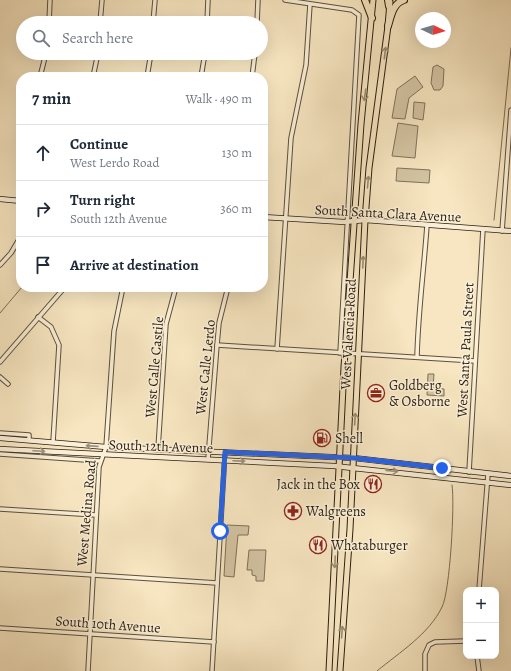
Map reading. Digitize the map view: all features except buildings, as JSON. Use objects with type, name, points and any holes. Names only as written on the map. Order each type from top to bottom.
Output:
[{"type":"highway","points":[[365,0],[369,6],[372,18]]},
{"type":"highway","points":[[388,26],[395,6],[400,1],[404,0]]},
{"type":"main road","name":"West Valencia Road","points":[[329,671],[341,458],[343,353],[356,221],[361,124],[373,0]]},
{"type":"main road","name":"West Valencia Road","points":[[340,671],[354,458],[365,220],[369,168],[388,26],[389,2]]},
{"type":"main road","points":[[334,588],[345,589]]},
{"type":"street","points":[[49,16],[50,0]]},
{"type":"street","points":[[101,16],[102,0]]},
{"type":"street","points":[[154,16],[155,0]]},
{"type":"street","points":[[207,16],[208,0]]},
{"type":"street","points":[[257,16],[258,0]]},
{"type":"street","points":[[277,349],[291,138],[306,65],[310,4],[285,0]]},
{"type":"street","name":"West Valencia Road","points":[[310,4],[352,10],[359,15],[347,222],[343,353]]},
{"type":"street","points":[[41,72],[44,60]]},
{"type":"street","points":[[95,72],[97,60]]},
{"type":"street","points":[[148,72],[150,60]]},
{"type":"street","points":[[203,72],[204,60]]},
{"type":"street","points":[[253,72],[255,60]]},
{"type":"street","points":[[502,231],[511,110]]},
{"type":"street","points":[[0,199],[16,201]]},
{"type":"street","name":"South Santa Clara Avenue","points":[[268,217],[347,222],[365,220],[511,232]]},
{"type":"street","points":[[417,357],[418,313],[424,268],[427,225]]},
{"type":"street","name":"West Santa Paula Street","points":[[469,472],[483,229]]},
{"type":"street","points":[[0,265],[11,253],[16,244]]},
{"type":"street","points":[[0,362],[60,292]]},
{"type":"street","name":"West Medina Road","points":[[88,671],[92,575],[100,461],[106,447],[114,331],[122,292]]},
{"type":"street","name":"West Calle Castile","points":[[158,449],[166,324],[175,292]]},
{"type":"street","name":"West Calle Lerdo","points":[[208,459],[219,323],[227,292]]},
{"type":"street","points":[[38,317],[50,328],[59,345],[52,442]]},
{"type":"street","points":[[217,345],[475,361]]},
{"type":"street","points":[[0,377],[8,384]]},
{"type":"street","name":"South 12th Avenue","points":[[0,433],[29,435],[29,440]]},
{"type":"street","name":"South 12th Avenue","points":[[0,438],[106,447],[209,450],[354,458],[511,476]]},
{"type":"street","name":"South 12th Avenue","points":[[0,450],[208,459],[340,467],[511,485]]},
{"type":"street","points":[[212,671],[216,583],[225,452]]},
{"type":"street","name":"South 12th Avenue","points":[[0,454],[100,461]]},
{"type":"street","points":[[438,477],[440,472],[451,470]]},
{"type":"street","points":[[479,587],[488,474]]},
{"type":"street","points":[[0,509],[96,515]]},
{"type":"street","points":[[0,569],[216,583]]},
{"type":"street","name":"South 10th Avenue","points":[[0,628],[214,642]]},
{"type":"street","points":[[426,671],[425,654],[429,645],[436,642],[463,641]]},
{"type":"street","points":[[477,659],[479,671]]},
{"type":"shaded area","points":[[437,65],[444,69],[443,86],[440,90],[434,90],[431,83],[433,67]]},
{"type":"shaded area","points":[[415,76],[423,87],[409,98],[405,119],[392,118],[397,89]]},
{"type":"shaded area","points":[[414,102],[425,103],[423,120],[413,118]]},
{"type":"shaded area","points":[[398,123],[418,126],[415,158],[392,156]]},
{"type":"shaded area","points":[[397,168],[430,170],[429,183],[396,181]]},
{"type":"shaded area","points":[[428,374],[434,374],[433,388],[444,389],[444,396],[427,395]]},
{"type":"shaded area","points":[[227,525],[249,526],[248,535],[238,535],[234,577],[224,576]]},
{"type":"shaded area","points":[[249,550],[266,550],[264,581],[256,581],[256,576],[252,575],[252,570],[247,570]]},
{"type":"waterway","points":[[494,220],[511,48]]},
{"type":"waterway","points":[[0,313],[18,292]]},
{"type":"waterway","points":[[377,671],[422,634],[430,626],[442,607],[445,598],[451,547],[453,510],[452,485]]},
{"type":"place","name":"Goldberg & Osborne","points":[[376,393]]},
{"type":"place","name":"Shell","points":[[322,438]]},
{"type":"place","name":"Jack in the Box","points":[[373,484]]},
{"type":"place","name":"Walgreens","points":[[293,511]]},
{"type":"place","name":"Whataburger","points":[[318,545]]},
{"type":"route","points":[[220,531],[225,452],[354,458],[442,468]]}]
